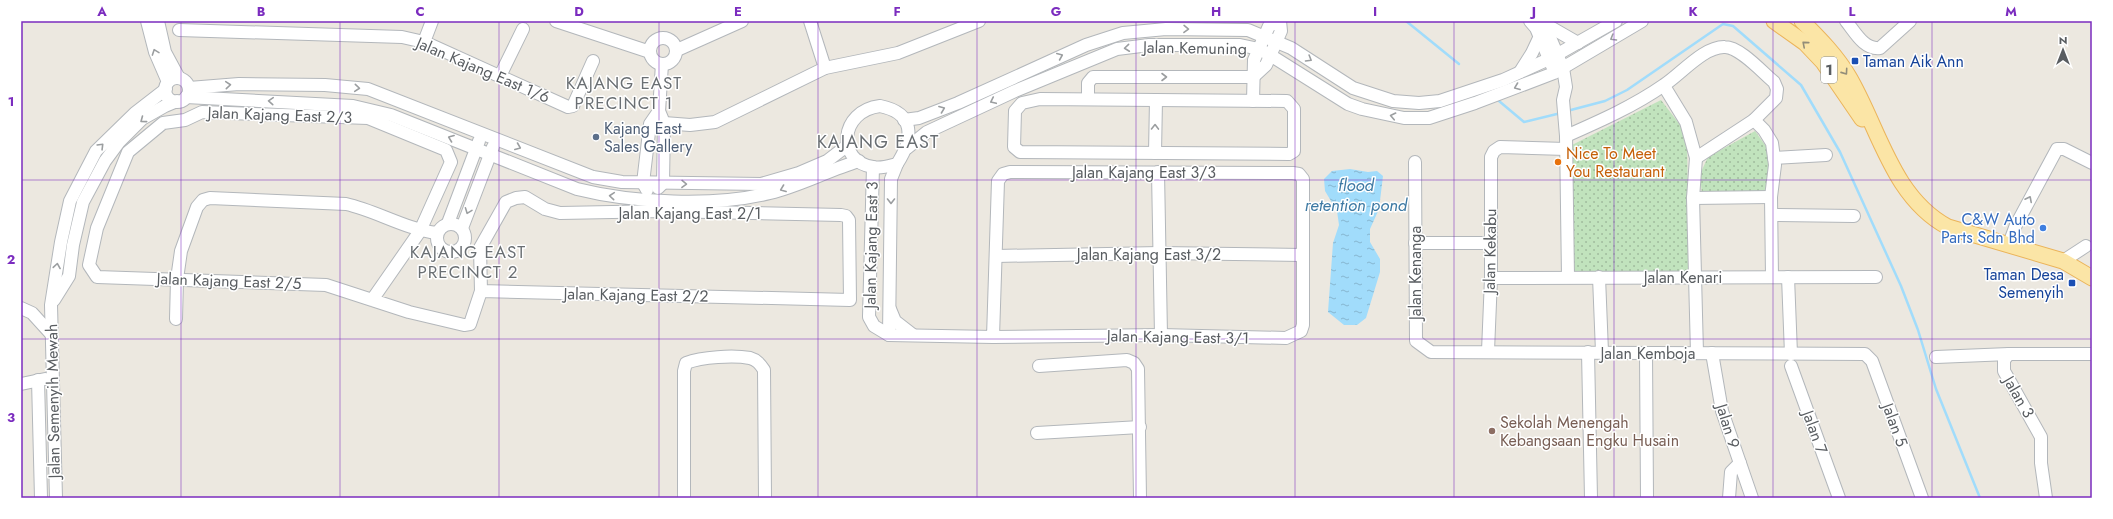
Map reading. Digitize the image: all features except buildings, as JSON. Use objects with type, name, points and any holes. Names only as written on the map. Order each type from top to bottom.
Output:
[{"type":"main road","name":"1","points":[[1774,21],[1805,43],[1823,62],[1860,117],[1873,129]]},
{"type":"main road","name":"1","points":[[1802,21],[1831,52],[1849,76],[1867,112],[1873,129],[1906,189],[1916,203],[1932,218],[1948,227],[2063,261],[2092,278]]},
{"type":"street","points":[[148,21],[155,52],[171,83]]},
{"type":"street","points":[[158,21],[171,83],[167,96],[184,95],[353,106],[391,115],[491,153],[577,189],[605,196],[663,200],[746,199],[772,193],[837,167],[859,161]]},
{"type":"street","points":[[424,42],[432,21]]},
{"type":"street","points":[[556,21],[650,52],[655,61],[662,64],[673,60],[677,50],[732,24],[742,21]]},
{"type":"street","points":[[810,21],[826,68]]},
{"type":"street","points":[[664,123],[690,125],[715,122],[826,68],[898,53],[954,26],[979,21]]},
{"type":"street","points":[[1530,21],[1553,57],[1566,87]]},
{"type":"street","name":"Jalan Kemuning","points":[[904,120],[919,118],[958,103],[1086,44],[1123,33],[1166,29],[1275,30],[1291,48],[1352,88],[1393,101],[1419,103],[1440,101],[1503,80],[1553,57],[1616,21]]},
{"type":"street","name":"Jalan Kemuning","points":[[907,148],[927,132],[1015,91],[1117,49],[1149,46],[1240,45],[1256,55],[1268,60],[1286,64],[1348,104],[1362,109],[1404,118],[1429,118],[1475,103],[1558,70],[1642,21]]},
{"type":"street","points":[[1846,21],[1869,47],[1875,49],[1880,48],[1910,21]]},
{"type":"street","points":[[1548,22],[1553,57]]},
{"type":"street","points":[[1548,22],[1560,33],[1578,43]]},
{"type":"street","name":"Jalan Kajang East 1/6","points":[[179,30],[290,26],[402,36],[424,42],[570,107],[574,106],[593,61]]},
{"type":"street","points":[[500,76],[523,28]]},
{"type":"street","points":[[1253,101],[1253,77],[1256,55],[1275,30]]},
{"type":"street","points":[[1088,99],[1088,83],[1093,77],[1253,77],[1268,60],[1275,30]]},
{"type":"street","points":[[1520,72],[1532,53],[1540,36]]},
{"type":"street","points":[[650,52],[654,41],[665,38],[674,43],[677,50]]},
{"type":"street","points":[[1566,136],[1630,106],[1664,86],[1709,50],[1724,47],[1734,49],[1774,82],[1777,89],[1776,98],[1754,120],[1696,158]]},
{"type":"street","points":[[1564,103],[1566,87],[1576,65],[1585,55]]},
{"type":"street","points":[[662,64],[659,111],[664,123],[663,183]]},
{"type":"street","points":[[1558,70],[1564,103],[1566,136],[1568,277]]},
{"type":"street","points":[[171,83],[185,82],[184,95]]},
{"type":"street","name":"Jalan Semenyih Mewah","points":[[56,498],[51,305],[61,242],[70,201],[96,151],[135,113],[171,83]]},
{"type":"street","points":[[184,95],[239,84],[325,85],[368,89],[593,177],[647,188],[663,200]]},
{"type":"street","points":[[1664,86],[1686,122],[1696,158],[1693,198],[1697,353]]},
{"type":"street","points":[[1015,91],[1040,99]]},
{"type":"street","name":"Jalan Semenyih Mewah","points":[[51,305],[69,276],[73,245],[83,202],[105,161],[119,142],[142,119],[184,95]]},
{"type":"street","points":[[1040,99],[1088,99],[1287,101],[1294,109],[1292,154],[1020,152],[1014,147],[1015,111],[1022,103],[1040,99]]},
{"type":"street","points":[[1155,153],[1156,100]]},
{"type":"street","points":[[880,106],[889,108],[898,113],[904,120],[908,129],[907,148],[897,164],[883,167],[873,167],[859,161],[848,146],[847,136],[849,126],[861,111],[880,106]]},
{"type":"street","points":[[647,188],[650,124],[659,111]]},
{"type":"street","name":"Jalan Kajang East 2/3","points":[[90,265],[98,228],[128,152],[163,124],[185,120],[202,112],[368,118],[446,150],[451,162],[420,231]]},
{"type":"street","points":[[1754,120],[1764,130],[1772,143],[1775,166],[1771,197],[1772,277]]},
{"type":"street","points":[[448,223],[483,133]]},
{"type":"street","points":[[462,228],[496,138]]},
{"type":"street","points":[[635,198],[647,188],[663,183],[761,184],[799,173],[827,161],[848,146]]},
{"type":"street","name":"Jalan Kekabu","points":[[1488,351],[1491,278],[1491,156],[1494,151],[1500,147],[1566,148]]},
{"type":"street","points":[[2009,244],[2016,225],[2039,179],[2057,149],[2064,149],[2092,163]]},
{"type":"street","points":[[1774,158],[1826,155]]},
{"type":"street","name":"Jalan Kenanga","points":[[1415,162],[1416,341],[1431,352]]},
{"type":"street","name":"Jalan Kajang East 3","points":[[873,167],[869,317],[874,326],[889,335],[891,179],[897,164]]},
{"type":"street","name":"Jalan Kajang East 3/3","points":[[996,256],[998,181],[1003,174],[1010,172],[1293,173]]},
{"type":"street","points":[[1158,172],[1161,335]]},
{"type":"street","name":"Jalan Kajang East 3/1","points":[[889,335],[993,337],[1161,335],[1258,339],[1286,338],[1294,335],[1301,331],[1303,321],[1303,179],[1299,174],[1293,173]]},
{"type":"street","name":"Jalan Kajang East 2/1","points":[[480,248],[506,202],[516,198],[525,197],[545,209],[560,212],[665,211],[841,215],[846,216],[849,220],[850,300]]},
{"type":"street","points":[[1693,198],[1771,197]]},
{"type":"street","points":[[176,319],[177,279],[180,251],[197,207],[203,200],[210,198],[346,204],[361,208],[420,231],[437,233]]},
{"type":"street","points":[[1772,215],[1854,216]]},
{"type":"street","points":[[448,223],[458,225],[462,228],[465,235],[464,243],[454,251],[446,251],[439,246],[437,233],[441,226],[448,223]]},
{"type":"street","points":[[372,300],[420,231]]},
{"type":"street","points":[[464,243],[480,248],[481,291]]},
{"type":"street","points":[[1415,243],[1491,243]]},
{"type":"street","points":[[2063,261],[2086,246]]},
{"type":"street","name":"Jalan Kajang East 3/2","points":[[996,256],[1160,253],[1302,254]]},
{"type":"street","points":[[993,337],[996,256]]},
{"type":"street","name":"Jalan Kajang East 2/5","points":[[90,265],[97,277],[326,285],[409,312],[464,325],[470,324],[481,291]]},
{"type":"street","points":[[1599,277],[1602,352]]},
{"type":"street","points":[[1788,277],[1791,354]]},
{"type":"street","name":"Jalan Kenari","points":[[1491,278],[1876,277]]},
{"type":"street","name":"Jalan Kajang East 2/2","points":[[481,291],[850,300]]},
{"type":"street","points":[[21,308],[32,314],[52,335]]},
{"type":"street","name":"Jalan Kajang East 3","points":[[890,308],[895,321],[913,335]]},
{"type":"street","name":"Jalan Kemboja","points":[[1431,352],[1488,351],[1865,354]]},
{"type":"street","points":[[1588,352],[1591,498]]},
{"type":"street","points":[[1646,353],[1647,498]]},
{"type":"street","name":"Jalan 9","points":[[1712,353],[1722,411],[1752,498]]},
{"type":"street","name":"Jalan 5","points":[[1865,354],[1872,361],[1917,497]]},
{"type":"street","points":[[1936,358],[2009,354]]},
{"type":"street","name":"Jalan 3","points":[[2046,498],[2041,463],[2041,437],[2004,371],[2004,360],[2009,354],[2092,354]]},
{"type":"street","points":[[684,498],[684,371],[686,363],[696,359],[723,357],[750,358],[758,362],[764,370],[765,498]]},
{"type":"street","points":[[1039,366],[1127,360],[1134,362],[1138,369],[1140,498]]},
{"type":"street","name":"Jalan 7","points":[[1791,366],[1839,498]]},
{"type":"street","points":[[21,384],[38,380],[52,379]]},
{"type":"street","points":[[38,380],[41,498]]},
{"type":"street","points":[[1037,433],[1140,428]]},
{"type":"street","points":[[1729,498],[1731,472],[1740,463]]},
{"type":"green space","points":[[1661,100],[1684,130],[1687,139],[1689,271],[1574,273],[1572,145]]},
{"type":"green space","points":[[1755,131],[1768,149],[1768,194],[1702,195],[1700,174],[1708,157]]},
{"type":"water","name":"flood retention pond","points":[[1350,169],[1368,172],[1377,171],[1383,176],[1379,209],[1370,229],[1370,242],[1380,259],[1380,272],[1366,318],[1357,325],[1344,325],[1328,312],[1333,243],[1339,225],[1337,211],[1325,191],[1324,179],[1332,171]]},
{"type":"waterway","points":[[1406,21],[1459,64]]},
{"type":"waterway","points":[[1567,111],[1605,101],[1627,90],[1723,24],[1733,26],[1801,85],[1840,152],[1901,286],[1918,330],[1936,389],[1980,498]]},
{"type":"waterway","points":[[1499,101],[1524,122],[1561,113]]},
{"type":"place","name":"Taman Aik Ann","points":[[1855,61]]},
{"type":"place","name":"Kajang East Sales Gallery","points":[[596,137]]},
{"type":"place","name":"Nice To Meet You Restaurant","points":[[1558,162]]},
{"type":"place","name":"C&W Auto Parts Sdn Bhd","points":[[2043,228]]},
{"type":"place","name":"Taman Desa Semenyih","points":[[2072,283]]},
{"type":"place","name":"Sekolah Menengah Kebangsaan Engku Husain","points":[[1492,431]]},
{"type":"district","name":"KAJANG EAST PRECINCT 1","points":[[624,93]]},
{"type":"district","name":"KAJANG EAST","points":[[878,142]]},
{"type":"district","name":"KAJANG EAST PRECINCT 2","points":[[468,262]]}]
